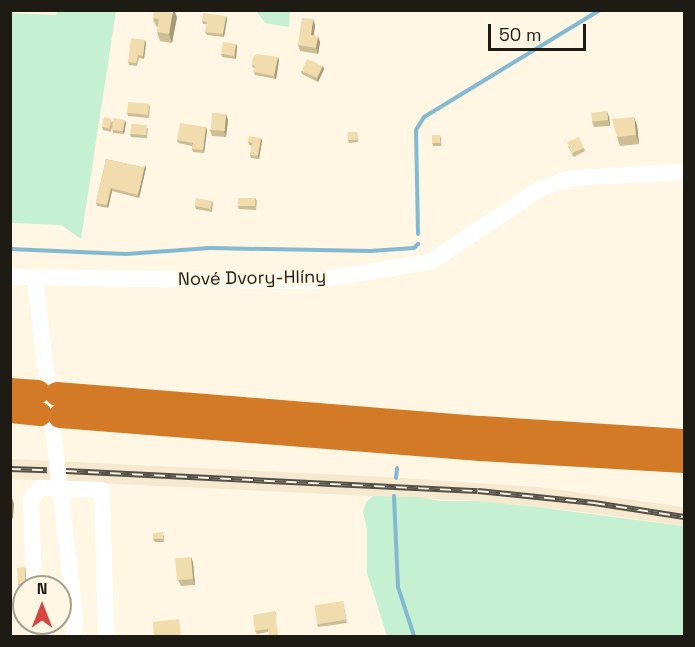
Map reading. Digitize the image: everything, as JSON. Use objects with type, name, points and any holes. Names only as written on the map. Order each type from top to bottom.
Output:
[{"type":"highway","points":[[10,390],[49,404],[480,449],[684,461]]},
{"type":"highway","points":[[10,411],[49,404],[684,441]]},
{"type":"street","name":"Nové Dvory-Hlíny","points":[[10,277],[314,280],[380,270],[430,262],[540,189],[571,178],[684,172]]},
{"type":"street","points":[[35,279],[75,615],[74,636]]},
{"type":"street","points":[[34,575],[31,499],[40,488],[102,490],[106,636]]},
{"type":"shaded area","points":[[11,459],[387,477],[538,487],[684,507],[684,526],[592,513],[477,501],[11,479]]},
{"type":"green space","points":[[57,11],[116,11],[81,239],[61,225],[11,223],[11,13],[56,15]]},
{"type":"green space","points":[[256,11],[290,11],[289,27],[265,23]]},
{"type":"green space","points":[[373,496],[477,501],[684,526],[684,636],[387,636],[367,573],[367,529],[363,512],[366,502]]},
{"type":"building","points":[[154,10],[173,10],[169,34],[157,32],[159,19],[153,18]]},
{"type":"building","points":[[203,13],[226,16],[223,34],[205,32],[207,22],[202,21]]},
{"type":"building","points":[[302,18],[313,19],[311,35],[318,36],[316,48],[298,45]]},
{"type":"building","points":[[131,38],[145,40],[143,56],[138,55],[136,63],[128,62]]},
{"type":"building","points":[[223,42],[236,44],[234,56],[221,54]]},
{"type":"building","points":[[257,54],[278,57],[274,76],[254,72],[253,57]]},
{"type":"building","points":[[307,59],[323,66],[317,78],[302,71]]},
{"type":"building","points":[[128,102],[149,104],[148,115],[127,113]]},
{"type":"building","points":[[607,111],[608,120],[592,122],[591,113]]},
{"type":"building","points":[[212,113],[226,114],[225,131],[211,130]]},
{"type":"building","points":[[104,117],[112,119],[109,129],[102,127]]},
{"type":"building","points":[[634,117],[636,135],[617,137],[612,119]]},
{"type":"building","points":[[113,118],[125,120],[123,131],[112,130]]},
{"type":"building","points":[[180,123],[206,127],[203,150],[192,149],[193,143],[177,140]]},
{"type":"building","points":[[131,124],[147,125],[146,135],[130,134]]},
{"type":"building","points":[[348,132],[357,132],[357,140],[348,140]]},
{"type":"building","points":[[432,135],[440,135],[440,143],[432,143]]},
{"type":"building","points":[[249,136],[261,138],[258,156],[250,155],[252,143],[248,142]]},
{"type":"building","points":[[579,137],[584,148],[572,153],[567,142]]},
{"type":"building","points":[[106,159],[141,167],[145,165],[138,195],[111,188],[107,205],[96,203]]},
{"type":"building","points":[[196,198],[212,201],[210,209],[194,206]]},
{"type":"building","points":[[238,198],[255,198],[255,206],[238,206]]},
{"type":"building","points":[[10,498],[12,498],[11,514],[10,514]]},
{"type":"building","points":[[163,532],[163,539],[153,539],[153,533]]},
{"type":"building","points":[[191,557],[193,579],[177,580],[175,558]]},
{"type":"building","points":[[25,567],[25,575],[17,575],[17,568]]},
{"type":"building","points":[[10,597],[12,597],[12,609],[10,609]]},
{"type":"building","points":[[343,601],[346,620],[317,624],[314,606]]},
{"type":"building","points":[[275,611],[278,636],[269,636],[268,629],[255,631],[253,615]]},
{"type":"building","points":[[179,619],[181,636],[154,636],[153,622]]},
{"type":"waterway","points":[[418,234],[416,130],[424,117],[600,10]]},
{"type":"waterway","points":[[10,249],[126,254],[210,248],[370,251],[414,248],[418,244]]},
{"type":"waterway","points":[[396,478],[397,468]]},
{"type":"waterway","points":[[394,496],[398,587],[414,636]]},
{"type":"railway","points":[[10,469],[47,470]]},
{"type":"railway","points":[[66,471],[478,491],[594,503],[684,517]]}]
